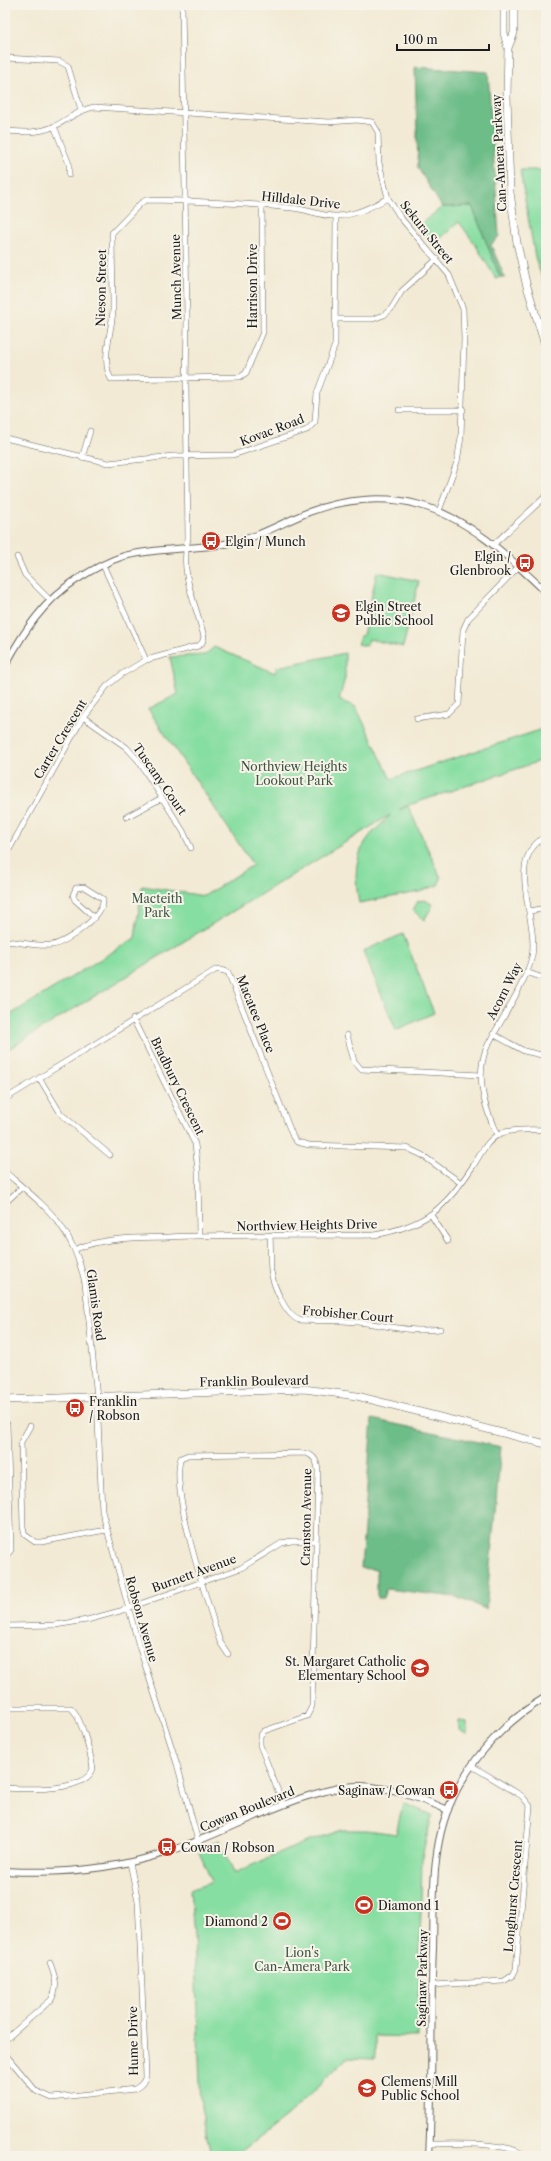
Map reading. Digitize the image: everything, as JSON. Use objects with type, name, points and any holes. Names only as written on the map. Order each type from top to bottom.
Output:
[{"type":"main road","name":"Can-Amera Parkway","points":[[504,5],[504,33],[508,48],[508,140],[510,192],[517,243],[526,283],[546,348]]},
{"type":"main road","name":"Can-Amera Parkway","points":[[508,48],[514,33],[514,5]]},
{"type":"main road","name":"Franklin Boulevard","points":[[5,1400],[304,1389],[358,1396],[546,1444]]},
{"type":"street","name":"Munch Avenue","points":[[182,5],[182,112],[187,315],[186,378],[188,538],[186,548]]},
{"type":"street","points":[[5,58],[59,61],[68,66],[81,110],[54,126],[29,133],[5,131]]},
{"type":"street","name":"Sekura Street","points":[[81,110],[94,107],[329,122],[357,120],[372,122],[378,132],[379,163],[388,198],[400,217],[449,275],[463,310],[463,410],[457,462],[439,511]]},
{"type":"street","points":[[54,126],[69,164],[69,175]]},
{"type":"street","name":"Hilldale Drive","points":[[184,201],[294,208],[336,217],[359,213],[388,198]]},
{"type":"street","name":"Nieson Street","points":[[184,201],[146,200],[113,230],[113,310],[108,372],[112,379],[186,378]]},
{"type":"street","name":"Harrison Drive","points":[[186,378],[240,378],[246,373],[263,332],[262,206]]},
{"type":"street","name":"Kovac Road","points":[[5,438],[82,458],[108,463],[187,456],[233,455],[246,452],[312,427],[316,417],[317,394],[320,383],[330,362],[335,346],[336,217]]},
{"type":"street","points":[[336,319],[373,319],[384,315],[391,309],[402,291],[437,259]]},
{"type":"street","points":[[399,410],[463,410]]},
{"type":"street","points":[[82,458],[90,431]]},
{"type":"street","points":[[493,545],[546,496]]},
{"type":"street","points":[[5,666],[31,623],[50,600],[75,580],[124,556],[238,541],[262,533],[309,512],[328,506],[354,501],[396,500],[420,504],[439,511],[470,527],[518,566],[546,592]]},
{"type":"street","name":"Carter Crescent","points":[[5,857],[83,717],[107,686],[122,674],[146,660],[202,643],[204,637],[202,629],[188,587],[186,574],[186,548]]},
{"type":"street","points":[[17,557],[25,575],[50,600]]},
{"type":"street","points":[[103,566],[146,660]]},
{"type":"street","points":[[417,719],[449,714],[458,704],[463,630],[468,619],[518,566]]},
{"type":"street","name":"Tuscany Court","points":[[83,717],[126,748],[138,760],[183,830],[191,848]]},
{"type":"street","points":[[126,817],[162,798]]},
{"type":"street","name":"Acorn Way","points":[[497,1135],[482,1096],[481,1075],[483,1055],[526,972],[533,946],[530,911],[524,875],[525,861],[534,845],[546,836]]},
{"type":"street","points":[[5,940],[54,945],[69,937],[94,918],[102,907],[103,899],[84,887],[76,888],[73,895],[75,900],[94,918]]},
{"type":"street","points":[[530,911],[546,908]]},
{"type":"street","name":"Macatee Place","points":[[5,1099],[40,1079],[134,1019],[217,969],[223,969],[228,972],[293,1137],[297,1142],[309,1145],[407,1148],[422,1155],[461,1184]]},
{"type":"street","points":[[526,972],[546,979]]},
{"type":"street","name":"Bradbury Crescent","points":[[134,1019],[195,1144],[198,1171],[199,1236]]},
{"type":"street","points":[[493,1034],[524,1051],[546,1056]]},
{"type":"street","points":[[347,1035],[354,1061],[361,1069],[481,1075]]},
{"type":"street","points":[[40,1079],[61,1114],[110,1155]]},
{"type":"street","points":[[497,1135],[515,1131],[546,1130]]},
{"type":"street","name":"Northview Heights Drive","points":[[76,1249],[106,1241],[199,1236],[374,1235],[404,1228],[431,1215],[451,1198],[486,1146],[497,1135]]},
{"type":"street","name":"Glamis Road","points":[[5,1172],[56,1218],[76,1249],[85,1283],[97,1397]]},
{"type":"street","points":[[5,1203],[22,1187]]},
{"type":"street","points":[[431,1215],[448,1241]]},
{"type":"street","name":"Frobisher Court","points":[[270,1236],[273,1278],[287,1312],[293,1318],[357,1322],[405,1330],[426,1331],[440,1329]]},
{"type":"street","name":"Robson Avenue","points":[[97,1397],[100,1487],[106,1530],[139,1646],[177,1764],[198,1841]]},
{"type":"street","points":[[5,1424],[7,1424],[11,1550],[5,1556]]},
{"type":"street","points":[[30,1426],[21,1442],[23,1527],[25,1535],[35,1542],[41,1542],[106,1530]]},
{"type":"street","name":"Cranston Avenue","points":[[203,1583],[180,1501],[178,1465],[181,1458],[188,1455],[296,1452],[314,1456],[317,1462],[318,1470],[312,1706],[307,1716],[270,1728],[260,1736],[260,1745],[283,1804]]},
{"type":"street","name":"Burnett Avenue","points":[[5,1626],[55,1625],[87,1620],[203,1583],[241,1568],[282,1543],[290,1541],[315,1541]]},
{"type":"street","points":[[203,1583],[220,1642],[228,1654]]},
{"type":"street","name":"Saginaw Parkway","points":[[430,2156],[431,1985],[436,1865],[439,1841],[448,1810],[472,1766],[501,1730],[546,1697]]},
{"type":"street","points":[[5,1708],[71,1708],[76,1711],[93,1769],[90,1775],[85,1779],[64,1786],[43,1789],[5,1788]]},
{"type":"street","name":"Longhurst Crescent","points":[[431,1985],[504,1981],[513,1975],[516,1968],[530,1806],[522,1796],[472,1766]]},
{"type":"street","name":"Cowan Boulevard","points":[[5,1871],[62,1872],[130,1863],[198,1841],[283,1804],[326,1791],[359,1786],[391,1789],[448,1810]]},
{"type":"street","name":"Hume Drive","points":[[5,2054],[36,2091],[52,2098],[141,2086],[146,2075],[138,1901],[130,1863]]},
{"type":"street","points":[[5,2040],[51,2000],[56,1993],[57,1984],[50,1963]]},
{"type":"street","points":[[430,2144],[507,2147],[520,2152],[525,2156]]},
{"type":"green space","points":[[415,67],[488,72],[499,236],[491,245],[505,278],[500,277],[472,206],[442,207],[418,168]]},
{"type":"green space","points":[[520,170],[546,170],[546,289],[535,257]]},
{"type":"green space","points":[[472,206],[500,277],[496,279],[475,244],[459,222],[434,244],[418,226],[442,207]]},
{"type":"green space","points":[[377,572],[419,581],[403,647],[369,639],[367,646],[358,644],[360,636],[363,635]]},
{"type":"green space","name":"Northview Heights Lookout Park","points":[[214,647],[275,673],[277,667],[345,653],[345,678],[339,700],[356,707],[391,779],[546,728],[546,759],[403,807],[399,810],[408,806],[441,878],[438,885],[419,892],[359,903],[356,869],[360,853],[369,837],[390,815],[5,1051],[5,1018],[135,938],[142,886],[204,896],[253,865],[148,709],[178,694],[170,657],[205,655]]},
{"type":"green space","points":[[425,900],[433,905],[424,920],[413,910],[418,901]]},
{"type":"green space","points":[[403,934],[434,1013],[396,1030],[363,951]]},
{"type":"green space","points":[[372,1419],[501,1447],[486,1609],[456,1597],[386,1589],[383,1598],[377,1598],[377,1570],[361,1568]]},
{"type":"green space","points":[[459,1721],[467,1722],[467,1734],[459,1730]]},
{"type":"green space","name":"Lion's Can-Amera Park","points":[[403,1803],[432,1815],[422,1857],[418,2037],[375,2036],[375,2059],[348,2058],[287,2116],[235,2156],[211,2156],[201,2107],[194,1936],[190,1890],[212,1882],[198,1850],[219,1840],[234,1873],[301,1844],[342,1830],[367,1830],[396,1834]]},
{"type":"place","name":"Elgin / Munch","points":[[211,541]]},
{"type":"place","name":"Elgin / Glenbrook","points":[[525,563]]},
{"type":"place","name":"Elgin Street Public School","points":[[341,613]]},
{"type":"place","name":"Franklin / Robson","points":[[75,1408]]},
{"type":"place","name":"St. Margaret Catholic Elementary School","points":[[420,1668]]},
{"type":"place","name":"Saginaw / Cowan","points":[[449,1790]]},
{"type":"place","name":"Cowan / Robson","points":[[167,1847]]},
{"type":"place","name":"Diamond 1","points":[[364,1905]]},
{"type":"place","name":"Diamond 2","points":[[282,1921]]},
{"type":"place","name":"Clemens Mill Public School","points":[[367,2088]]},
{"type":"park label","name":"Macteith Park","points":[[157,905]]}]
